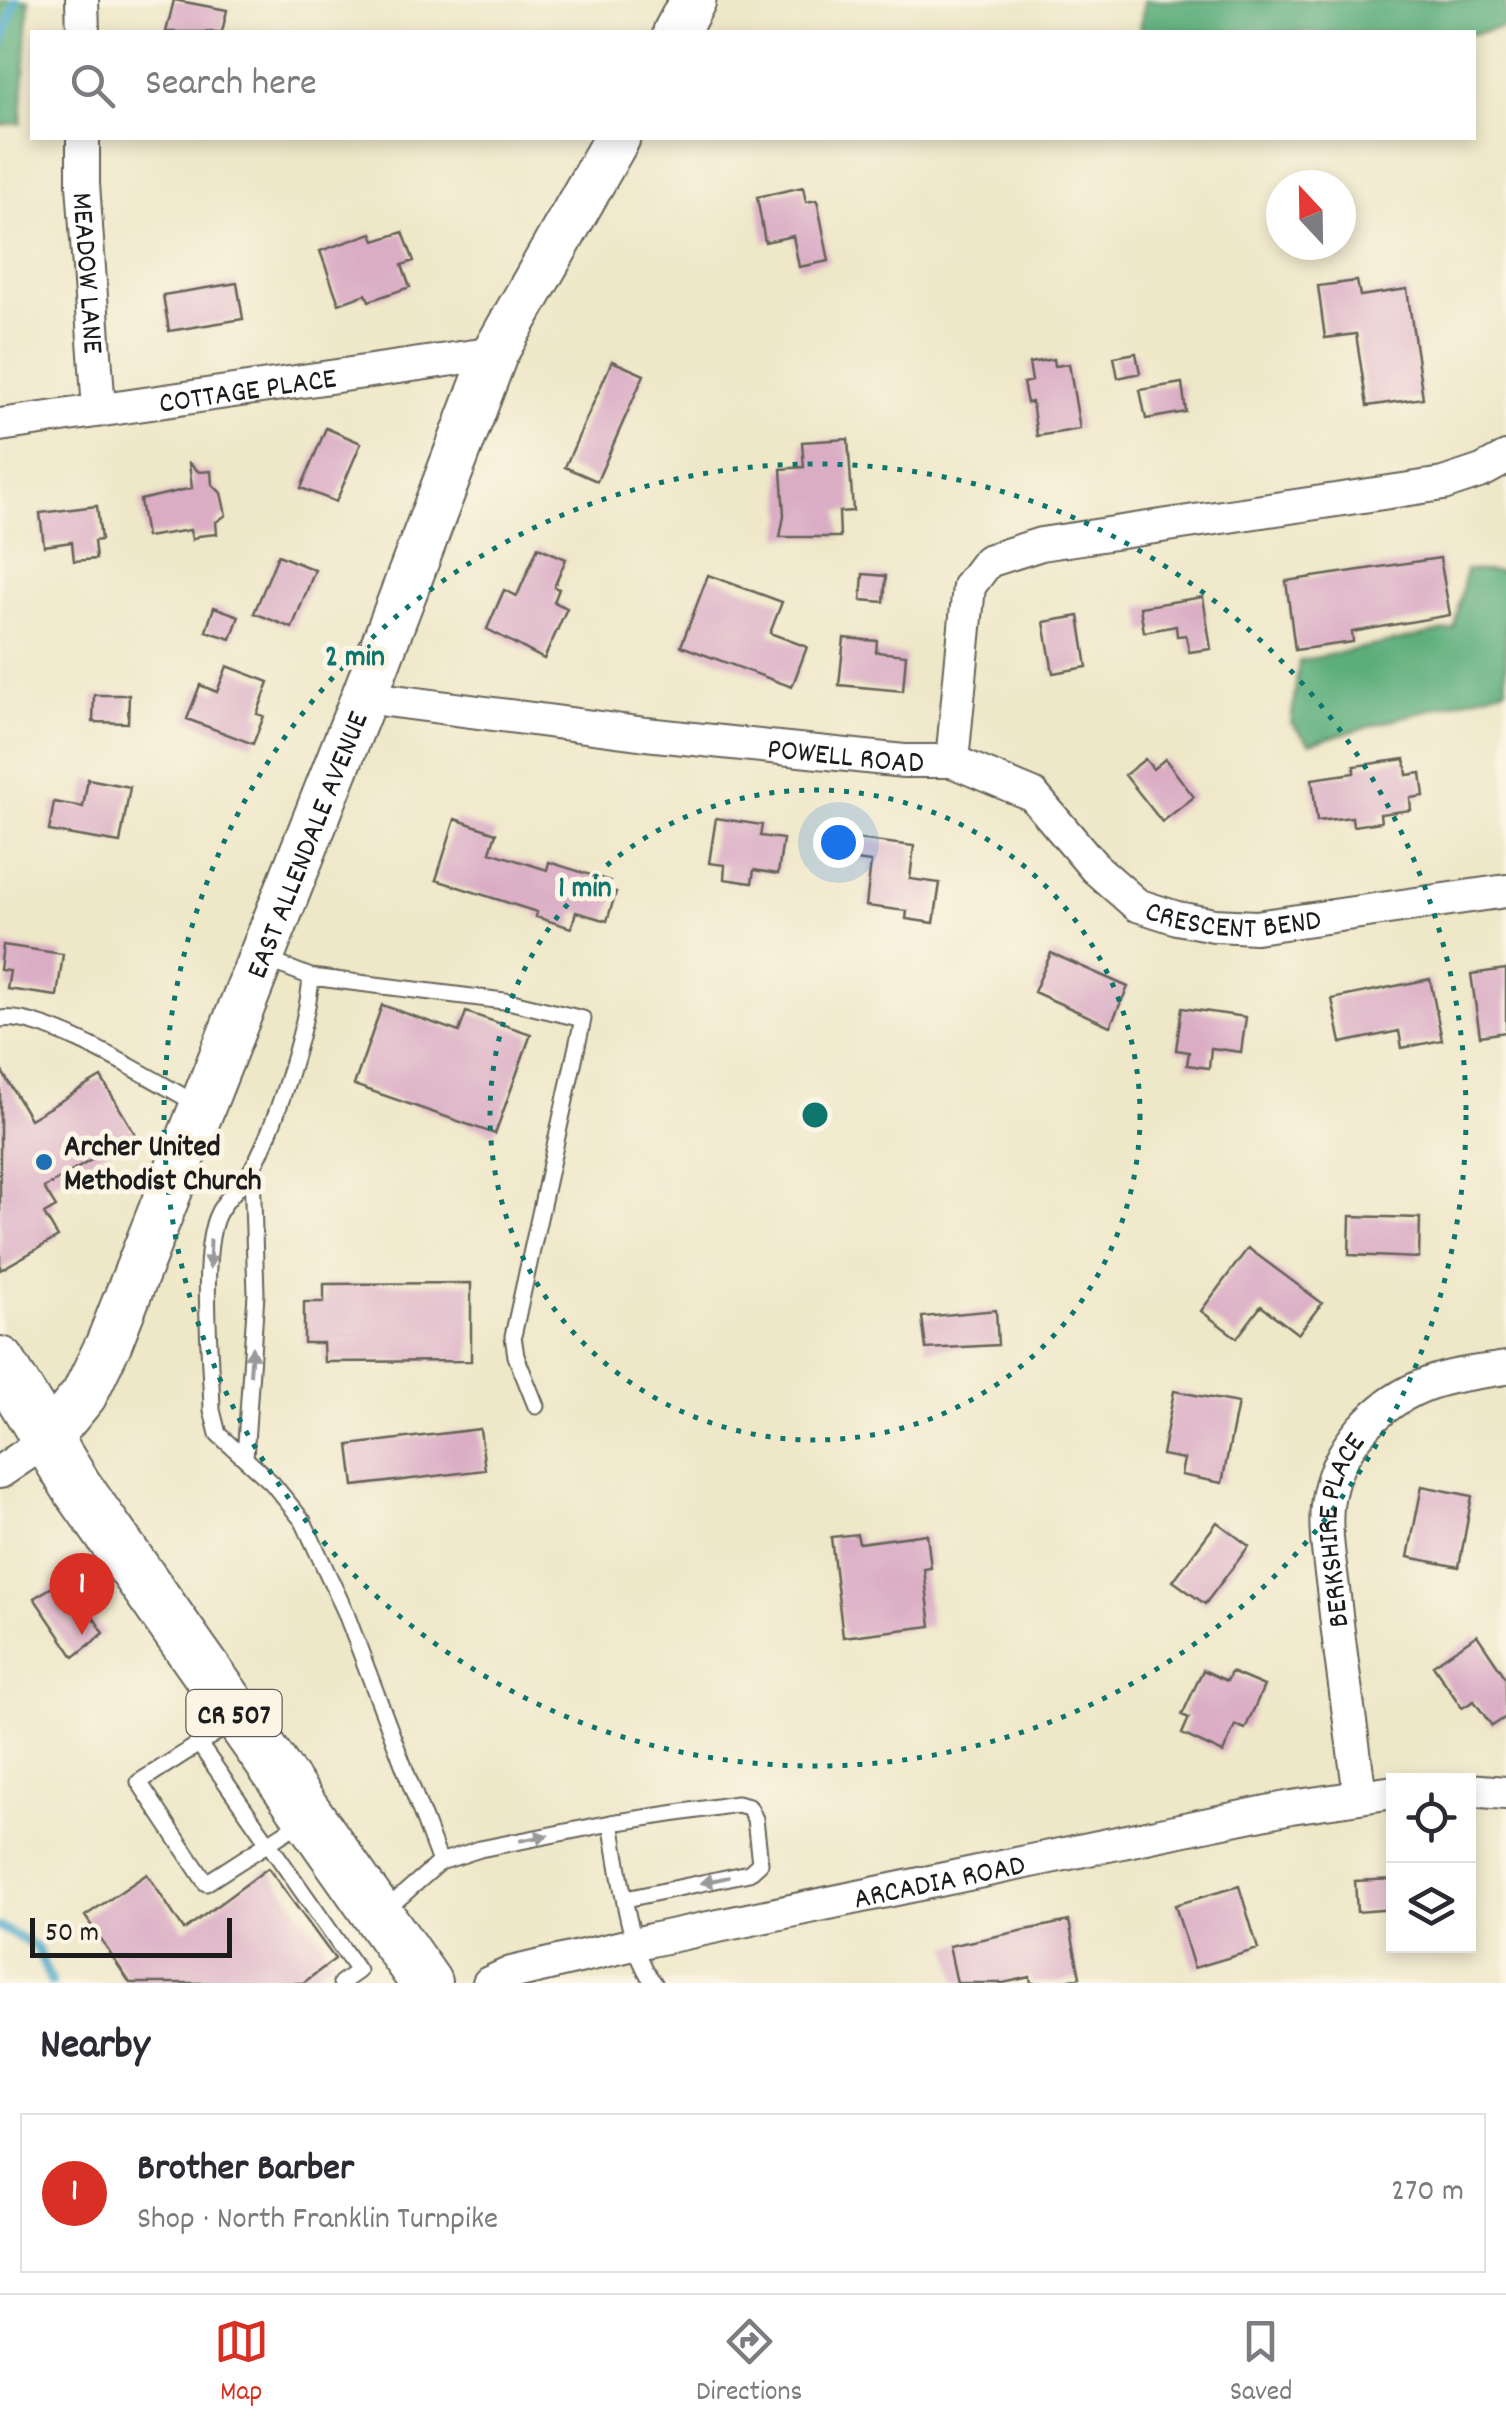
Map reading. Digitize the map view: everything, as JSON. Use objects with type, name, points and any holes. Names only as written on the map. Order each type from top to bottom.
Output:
[{"type":"main road","points":[[677,30],[693,0]]},
{"type":"main road","name":"EAST ALLENDALE AVENUE","points":[[47,1440],[84,1395],[109,1343],[364,698],[495,353],[616,140]]},
{"type":"main road","name":"CR 507","points":[[0,1362],[219,1732],[288,1831],[377,1916],[426,1983]]},
{"type":"street","points":[[82,0],[82,30]]},
{"type":"street","name":"MEADOW LANE","points":[[83,140],[82,184],[98,410]]},
{"type":"street","name":"COTTAGE PLACE","points":[[0,425],[495,353]]},
{"type":"street","name":"POWELL ROAD","points":[[364,698],[646,734],[904,761],[952,761],[968,586],[988,561],[1041,544],[1443,484],[1506,458]]},
{"type":"street","name":"CRESCENT BEND","points":[[952,761],[1033,795],[1095,868],[1137,905],[1177,918],[1214,925],[1256,926],[1506,890]]},
{"type":"street","name":"BERKSHIRE PLACE","points":[[1360,1796],[1329,1551],[1327,1507],[1334,1473],[1374,1416],[1400,1397],[1429,1383],[1506,1368]]},
{"type":"street","points":[[0,1472],[47,1440]]},
{"type":"street","points":[[1476,1791],[1506,1793]]},
{"type":"street","name":"ARCADIA ROAD","points":[[488,1983],[511,1973],[635,1944],[1290,1806],[1386,1793]]},
{"type":"lane","points":[[262,957],[311,978],[512,1002],[583,1019],[513,1336],[516,1356],[536,1406]]},
{"type":"lane","points":[[311,978],[300,1034],[268,1135],[252,1170],[217,1213],[209,1241],[212,1410],[218,1434],[272,1483],[303,1521],[345,1611],[440,1862]]},
{"type":"lane","points":[[0,1019],[15,1018],[58,1034],[129,1066],[202,1107]]},
{"type":"lane","points":[[245,1458],[256,1294],[252,1170]]},
{"type":"lane","points":[[219,1732],[139,1782],[206,1884],[288,1831],[358,1971],[341,1983]]},
{"type":"lane","points":[[377,1916],[440,1862],[480,1849],[610,1823],[737,1804],[749,1807],[755,1819],[760,1863],[749,1873],[626,1899]]},
{"type":"lane","points":[[610,1823],[635,1944],[642,1966],[654,1983]]},
{"type":"green space","points":[[0,0],[29,0],[21,123],[0,125]]},
{"type":"green space","points":[[1144,0],[1506,0],[1506,26],[1476,34],[1476,30],[1140,30]]},
{"type":"green space","points":[[1466,570],[1506,572],[1506,688],[1310,743],[1291,723],[1299,661],[1454,629]]},
{"type":"building","points":[[174,0],[227,10],[222,30],[166,30]]},
{"type":"building","points":[[803,187],[806,202],[817,200],[829,261],[799,267],[793,236],[765,242],[757,197]]},
{"type":"building","points":[[403,232],[414,261],[402,265],[410,287],[369,301],[366,294],[339,304],[320,251],[372,233],[375,241]]},
{"type":"building","points":[[1357,281],[1360,296],[1407,289],[1423,398],[1367,406],[1356,334],[1325,338],[1318,286]]},
{"type":"building","points":[[237,283],[243,319],[169,331],[163,295]]},
{"type":"building","points":[[1136,353],[1140,373],[1118,378],[1114,357]]},
{"type":"building","points":[[1054,359],[1055,366],[1069,364],[1080,429],[1037,436],[1032,402],[1027,403],[1023,383],[1032,381],[1029,363]]},
{"type":"building","points":[[612,361],[644,375],[597,481],[565,467]]},
{"type":"building","points":[[1182,383],[1186,412],[1146,419],[1140,390]]},
{"type":"building","points":[[326,428],[361,443],[336,502],[301,488]]},
{"type":"building","points":[[848,439],[853,511],[839,512],[840,537],[780,537],[784,516],[781,469],[804,467],[802,442]]},
{"type":"building","points":[[189,463],[199,472],[211,471],[212,484],[221,493],[226,515],[216,522],[217,534],[192,540],[190,530],[146,537],[140,500],[192,488]]},
{"type":"building","points":[[97,506],[101,540],[94,541],[96,559],[74,561],[72,542],[44,546],[40,513]]},
{"type":"building","points":[[538,547],[566,559],[554,587],[559,589],[554,602],[567,608],[544,659],[487,629],[504,590],[517,596]]},
{"type":"building","points":[[278,555],[315,570],[292,628],[254,613]]},
{"type":"building","points":[[1440,558],[1450,615],[1352,632],[1353,642],[1295,650],[1286,581]]},
{"type":"building","points":[[863,574],[886,576],[884,602],[861,600]]},
{"type":"building","points":[[708,575],[782,602],[770,633],[807,647],[792,687],[681,646]]},
{"type":"building","points":[[1203,597],[1211,649],[1189,652],[1186,635],[1177,636],[1176,626],[1144,632],[1140,607]]},
{"type":"building","points":[[214,607],[239,616],[231,639],[206,631]]},
{"type":"building","points":[[1079,616],[1087,667],[1053,673],[1044,622]]},
{"type":"building","points":[[844,638],[877,641],[876,652],[906,655],[903,691],[839,685]]},
{"type":"building","points":[[227,666],[269,682],[257,714],[264,716],[253,744],[187,719],[200,685],[217,692]]},
{"type":"building","points":[[94,695],[129,695],[128,723],[93,722]]},
{"type":"building","points":[[1145,759],[1153,769],[1165,759],[1194,797],[1162,822],[1125,775]]},
{"type":"building","points":[[1405,759],[1407,775],[1421,773],[1424,796],[1410,798],[1411,810],[1380,814],[1381,822],[1353,826],[1352,817],[1317,821],[1312,779],[1354,773],[1354,766]]},
{"type":"building","points":[[88,779],[130,787],[120,843],[49,831],[54,802],[83,807]]},
{"type":"building","points":[[716,818],[762,825],[760,836],[783,839],[778,874],[754,870],[752,883],[724,879],[725,865],[709,863]]},
{"type":"building","points":[[455,819],[496,833],[490,852],[547,870],[549,862],[610,881],[607,890],[616,892],[607,921],[576,912],[571,928],[536,917],[537,912],[436,880]]},
{"type":"building","points":[[858,839],[914,846],[910,879],[940,883],[934,923],[906,919],[907,911],[866,906],[871,862],[856,860]]},
{"type":"building","points":[[3,945],[63,954],[57,996],[7,989],[10,971],[0,970]]},
{"type":"building","points":[[1051,953],[1128,987],[1110,1026],[1034,992]]},
{"type":"building","points":[[1506,969],[1506,1032],[1480,1036],[1471,974]]},
{"type":"building","points":[[1430,979],[1442,1040],[1402,1048],[1399,1031],[1341,1043],[1332,999]]},
{"type":"building","points":[[382,1005],[459,1032],[466,1012],[531,1034],[495,1134],[354,1085]]},
{"type":"building","points":[[1182,1008],[1246,1017],[1241,1052],[1211,1048],[1209,1068],[1187,1065],[1189,1052],[1176,1050]]},
{"type":"building","name":"Archer United Methodist Church","points":[[0,1068],[30,1119],[101,1077],[135,1134],[44,1188],[56,1207],[44,1214],[58,1237],[0,1270]]},
{"type":"building","points":[[1350,1216],[1420,1218],[1419,1258],[1349,1255]]},
{"type":"building","points":[[1248,1248],[1322,1303],[1298,1334],[1261,1306],[1237,1338],[1201,1311]]},
{"type":"building","points":[[471,1283],[471,1361],[324,1362],[323,1343],[304,1343],[304,1302],[324,1302],[324,1284]]},
{"type":"building","points":[[996,1310],[998,1345],[926,1349],[922,1317]]},
{"type":"building","points":[[1174,1391],[1238,1403],[1222,1483],[1181,1475],[1184,1459],[1162,1455]]},
{"type":"building","points":[[480,1429],[485,1470],[354,1486],[349,1445]]},
{"type":"building","points":[[1422,1486],[1472,1496],[1459,1567],[1408,1557]]},
{"type":"building","points":[[1217,1522],[1249,1546],[1205,1604],[1173,1581]]},
{"type":"building","points":[[857,1534],[859,1543],[927,1534],[931,1568],[924,1569],[931,1626],[843,1637],[831,1537]]},
{"type":"building","points":[[61,1582],[74,1602],[80,1598],[104,1633],[74,1657],[34,1598]]},
{"type":"building","points":[[1477,1635],[1506,1678],[1506,1717],[1492,1726],[1474,1701],[1462,1708],[1433,1665]]},
{"type":"building","points":[[1203,1670],[1227,1681],[1231,1672],[1264,1686],[1245,1729],[1235,1725],[1223,1753],[1182,1734],[1189,1718],[1182,1715]]},
{"type":"building","points":[[268,1868],[335,1959],[303,1983],[130,1983],[85,1916],[147,1874],[184,1930]]},
{"type":"building","points":[[1386,1879],[1386,1910],[1357,1912],[1355,1881]]},
{"type":"building","points":[[1239,1886],[1258,1949],[1194,1968],[1175,1905]]},
{"type":"building","points":[[1069,1921],[1080,1977],[1052,1983],[1031,1983],[1030,1977],[1003,1983],[957,1983],[949,1946]]},
{"type":"waterway","points":[[0,48],[16,0]]},
{"type":"waterway","points":[[0,1927],[37,1948],[51,1983]]},
{"type":"place","name":"Archer United Methodist Church","points":[[44,1162]]},
{"type":"place","name":"Brother Barber","points":[[82,1635]]}]
